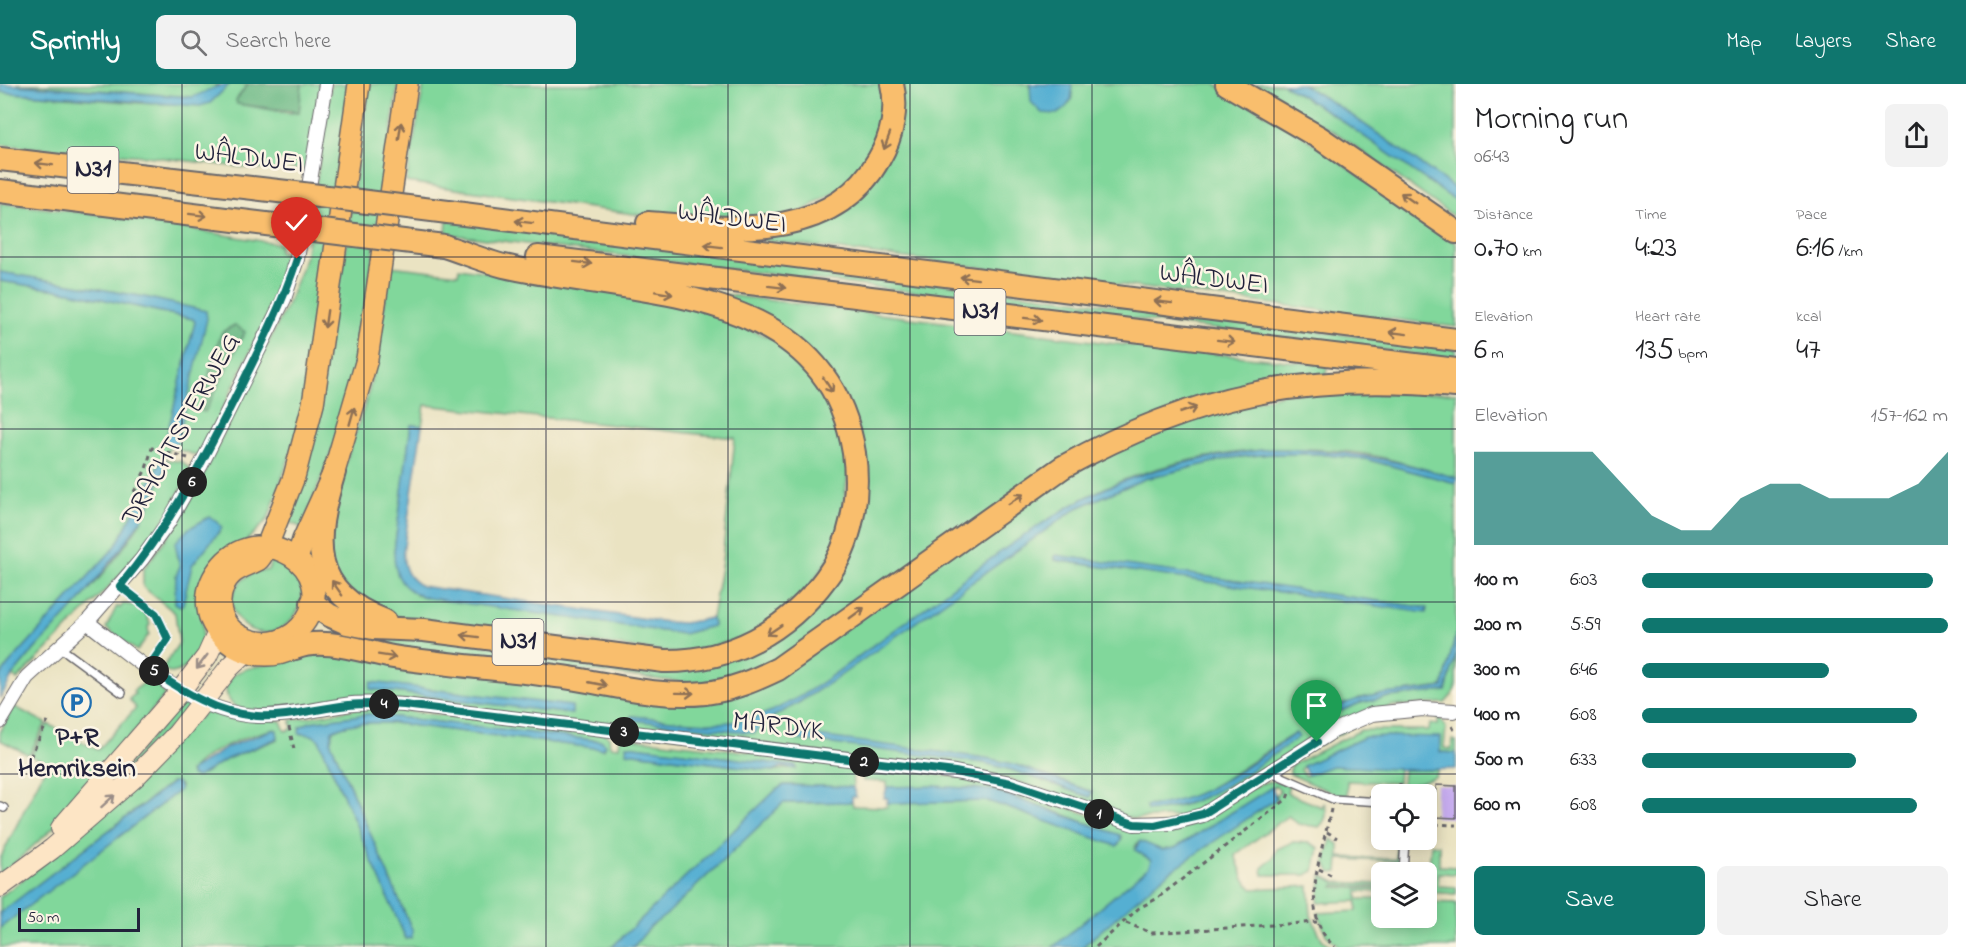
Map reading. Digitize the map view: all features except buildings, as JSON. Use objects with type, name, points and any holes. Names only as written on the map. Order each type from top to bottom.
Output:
[{"type":"highway","name":"N31","points":[[582,229],[634,222],[748,229],[783,225],[827,210],[855,191],[882,155],[893,118],[892,84]]},
{"type":"highway","points":[[1227,84],[1320,138],[1456,232]]},
{"type":"highway","name":"WÂLDWEI","points":[[0,159],[448,212],[1456,340]]},
{"type":"highway","name":"N31","points":[[0,191],[1456,370]]},
{"type":"highway","name":"N31","points":[[312,603],[329,615],[359,626],[424,630],[664,661],[708,658],[746,646],[768,635],[792,618],[831,572],[846,537],[856,492],[852,440],[835,396],[805,355],[766,325],[734,310],[696,299],[503,266],[444,246]]},
{"type":"highway","name":"N31","points":[[294,641],[304,631],[322,633],[333,637],[344,646],[402,658],[570,678],[626,689],[694,693],[727,689],[752,682],[778,669],[1063,467],[1105,444],[1150,424],[1190,409],[1284,387],[1370,381],[1456,386]]},
{"type":"highway","name":"N31","points":[[334,472],[322,511],[319,544],[324,567],[333,585],[347,601],[367,614],[388,622],[424,630]]},
{"type":"main road","points":[[250,648],[245,639],[231,629],[222,608],[221,595],[238,567],[258,560],[266,546],[294,477],[314,404],[360,84]]},
{"type":"main road","points":[[297,559],[303,540],[334,472],[367,359],[407,84]]},
{"type":"main road","points":[[266,546],[283,550],[297,559],[312,584],[312,603],[308,617],[294,641],[250,648],[227,642],[218,632],[209,610],[209,594],[220,567],[235,555],[249,549],[266,546]]},
{"type":"main road","points":[[6,882],[85,802],[181,690],[207,656],[218,632]]},
{"type":"main road","points":[[6,882],[52,849],[134,778],[203,702],[229,668],[250,648]]},
{"type":"street","name":"DRACHTSTERWEG","points":[[87,622],[120,586],[168,523],[201,465],[284,299],[297,259],[326,84]]},
{"type":"street","points":[[0,722],[27,677],[58,646],[87,622]]},
{"type":"street","name":"MARDYK","points":[[87,622],[181,690],[203,702],[234,712],[258,716],[285,715],[347,705],[404,705],[955,772],[1011,783],[1134,824],[1172,823],[1203,814],[1333,731],[1372,714],[1423,709],[1454,711]]},
{"type":"lane","points":[[120,586],[156,614],[168,639],[148,668]]},
{"type":"lane","points":[[58,646],[123,693]]},
{"type":"lane","points":[[1271,772],[1334,799],[1371,801]]},
{"type":"path","points":[[134,492],[146,469],[152,448],[186,457],[201,465]]},
{"type":"path","points":[[30,757],[48,721]]},
{"type":"path","points":[[290,731],[294,749]]},
{"type":"path","points":[[1096,947],[1139,908],[1220,850],[1287,799],[1289,794]]},
{"type":"path","points":[[1334,799],[1314,904],[1317,922],[1323,937],[1335,947]]},
{"type":"path","points":[[1437,824],[1456,825]]},
{"type":"path","points":[[1327,832],[1337,838]]},
{"type":"path","points":[[1319,869],[1335,876]]},
{"type":"path","points":[[1125,922],[1152,933],[1317,922]]},
{"type":"green space","points":[[16,84],[219,84],[205,94],[192,97]]},
{"type":"green space","points":[[230,84],[248,84],[236,100],[238,104],[290,113],[299,112],[302,84],[321,84],[306,170],[277,166],[276,171],[146,156],[0,145],[0,92],[152,104],[210,103]]},
{"type":"green space","points":[[248,84],[302,84],[299,112],[237,104],[236,100]]},
{"type":"green space","points":[[331,84],[350,84],[310,373],[298,432],[268,519],[246,541],[202,615],[203,634],[195,659],[181,670],[172,673],[162,669],[179,643],[175,613],[143,587],[143,570],[175,526],[203,475],[289,301],[305,258]],"holes":[[[209,517],[217,521],[222,528],[192,565],[175,603],[176,576],[180,566],[177,556],[188,529]]]},
{"type":"green space","points":[[369,84],[398,84],[357,367],[339,432],[302,528],[287,521],[343,266]]},
{"type":"green space","points":[[424,84],[884,84],[887,117],[859,179],[792,217],[669,219],[406,182]]},
{"type":"green space","points":[[898,84],[1030,84],[1029,87],[1069,104],[1072,97],[1071,84],[1215,84],[1297,132],[1456,243],[1456,327],[746,238],[859,196]]},
{"type":"green space","points":[[1255,84],[1283,84],[1335,116],[1456,201],[1456,218],[1339,135]]},
{"type":"green space","points":[[1302,84],[1456,84],[1456,189],[1341,108]]},
{"type":"green space","points":[[0,203],[112,216],[279,244],[279,252],[291,254],[277,296],[198,456],[170,447],[165,460],[181,461],[191,470],[165,519],[138,557],[17,680],[13,675],[100,578],[132,536],[148,508],[168,463],[162,459],[160,462],[115,547],[8,665],[0,677],[0,281],[70,292],[193,319],[195,322],[165,443],[206,311],[140,296],[0,272]],"holes":[[[235,325],[245,332],[201,410],[214,354],[222,332]]]},
{"type":"green space","points":[[447,220],[1456,349],[1456,359],[446,234]]},
{"type":"green space","points":[[390,266],[458,274],[459,268],[675,299],[785,344],[831,400],[849,468],[837,544],[807,591],[747,637],[680,654],[381,614],[337,581],[329,565],[328,516],[368,395],[379,342]],"holes":[[[425,405],[735,438],[722,562],[712,618],[713,626],[683,634],[416,595],[394,551],[411,425],[422,426]]]},
{"type":"green space","points":[[696,291],[1116,344],[1327,365],[1326,377],[1168,412],[784,656],[740,676],[700,683],[681,682],[388,648],[336,633],[341,626],[647,666],[793,623],[861,501],[825,370]]},
{"type":"green space","points":[[235,325],[245,332],[205,412],[201,411],[214,354],[222,332]]},
{"type":"green space","points":[[1285,393],[1456,393],[1456,478],[1376,456],[1328,450],[1253,451],[1177,463],[1106,487],[1051,518],[827,679],[768,713],[735,722],[720,723],[632,716],[755,733],[762,723],[798,703],[1077,508],[1144,479],[1230,458],[1270,454],[1318,454],[1365,459],[1456,483],[1456,633],[1443,687],[1359,698],[1341,711],[1360,703],[1389,697],[1446,691],[1456,654],[1456,685],[1453,694],[1445,703],[1392,706],[1187,816],[1133,819],[1012,780],[405,701],[258,711],[235,706],[227,695],[226,687],[229,680],[240,671],[306,653],[728,693],[1066,472],[1152,430]],"holes":[[[1055,556],[1426,608],[1426,612],[1055,560]],[[370,689],[572,707],[571,714]],[[1296,733],[1245,772],[1208,795],[1168,809],[1147,810],[1147,806],[1169,803],[1207,789]],[[794,734],[985,758],[1013,764],[1092,792],[1090,797],[1012,770],[984,763]]]},
{"type":"green space","points":[[272,559],[292,570],[301,584],[301,600],[295,615],[284,626],[270,632],[254,631],[239,620],[234,611],[233,594],[237,586],[250,575],[268,570]]},
{"type":"green space","points":[[123,604],[134,605],[146,614],[150,624],[149,634],[137,651],[106,628],[117,606],[120,608]]},
{"type":"green space","points":[[147,681],[162,687],[164,696],[62,820],[0,876],[0,859],[47,764],[31,756],[48,724],[98,750],[136,708],[129,699],[135,694],[133,691]]},
{"type":"green space","points":[[182,702],[189,708],[86,813]]},
{"type":"green space","points":[[13,706],[46,723],[29,755],[0,740],[0,733]]},
{"type":"green space","points":[[367,707],[605,733],[609,737],[610,746],[619,747],[620,737],[846,763],[852,769],[853,787],[784,785],[776,790],[612,947],[0,947],[0,928],[180,790],[180,785],[172,782],[0,913],[0,897],[39,867],[206,711],[281,721],[285,731],[292,729],[291,720]],"holes":[[[369,714],[602,741],[604,749],[393,723],[354,724],[332,731],[331,743],[413,932],[406,939],[319,740],[312,735],[302,734],[299,728],[310,722]],[[275,729],[278,739],[227,759],[198,777],[189,772],[217,750],[241,739]],[[627,745],[797,767],[773,771],[627,752]]]},
{"type":"green space","points":[[1439,715],[1446,728],[1444,748],[1451,749],[1453,740],[1456,741],[1456,753],[1440,752],[1441,738],[1365,737],[1303,766],[1301,770],[1305,776],[1331,766],[1399,769],[1398,783],[1347,781],[1347,796],[1337,795],[1290,774],[1290,766],[1361,730],[1429,730],[1430,724],[1438,725]]},
{"type":"green space","points":[[869,766],[989,781],[1140,832],[1144,828],[1155,828],[1263,783],[1275,781],[1289,785],[1287,793],[1322,807],[1324,803],[1326,816],[1324,822],[1319,827],[1298,824],[1288,816],[1235,855],[1244,879],[1252,889],[1309,886],[1311,916],[1322,939],[1331,947],[1082,947],[1165,875],[1276,799],[1276,794],[1280,791],[1276,786],[1175,848],[1162,850],[1138,842],[1135,847],[1152,860],[1149,867],[1053,947],[633,947],[651,926],[666,915],[783,803],[852,802],[853,806],[887,807],[887,803],[988,801],[1117,845],[1122,838],[1120,835],[1011,795],[974,788],[887,787],[887,782],[863,781],[863,772]]},
{"type":"green space","points":[[1403,770],[1438,770],[1435,777],[1413,784],[1402,783]]},
{"type":"green space","points":[[1331,839],[1339,844],[1339,857],[1396,859],[1396,850],[1400,850],[1399,862],[1339,859],[1338,872],[1331,873],[1325,862]]},
{"type":"green space","points":[[1293,842],[1310,843],[1319,848],[1314,871],[1306,875],[1263,875],[1262,868],[1273,858],[1277,849]]},
{"type":"green space","points":[[1437,845],[1439,845],[1439,866],[1456,867],[1456,874],[1439,873],[1438,886],[1456,887],[1456,894],[1437,893],[1437,862],[1430,862],[1430,850],[1437,850]]},
{"type":"green space","points":[[1322,875],[1335,882],[1371,884],[1371,887],[1335,885],[1334,887],[1371,889],[1371,892],[1358,891],[1358,899],[1371,899],[1371,928],[1437,928],[1437,902],[1456,903],[1456,947],[1340,947],[1326,935],[1318,913],[1357,911],[1357,901],[1318,903]]},
{"type":"water","points":[[0,84],[192,97],[220,85],[230,84],[210,103],[200,106],[0,92]]},
{"type":"water","points":[[1030,84],[1071,84],[1071,98],[1068,105],[1057,114],[1042,113],[1031,102]]},
{"type":"water","points":[[1283,84],[1302,84],[1341,108],[1456,189],[1456,201],[1335,116]]},
{"type":"water","points":[[0,272],[140,296],[206,311],[207,319],[177,443],[171,446],[165,443],[195,322],[193,319],[70,292],[0,281]]},
{"type":"water","points":[[411,425],[422,426],[403,553],[407,572],[421,586],[667,622],[684,623],[712,618],[713,626],[683,634],[428,598],[412,591],[401,582],[394,560]]},
{"type":"water","points":[[1270,449],[1295,449],[1364,456],[1456,478],[1456,483],[1365,459],[1318,454],[1270,454],[1230,458],[1144,479],[1077,508],[837,678],[762,723],[755,733],[631,720],[631,716],[720,723],[749,719],[766,713],[820,684],[1002,551],[1074,504],[1120,482],[1144,474],[1219,456]]},
{"type":"water","points":[[162,459],[168,462],[145,514],[121,549],[78,603],[13,675],[0,699],[0,677],[8,665],[115,547]]},
{"type":"water","points":[[209,517],[217,521],[222,528],[192,565],[183,604],[180,606],[175,603],[176,576],[180,566],[175,543],[188,529]]},
{"type":"water","points":[[1055,555],[1427,608],[1426,613],[1055,560]]},
{"type":"water","points":[[1456,633],[1456,654],[1446,691],[1389,697],[1360,703],[1341,711],[1339,706],[1367,697],[1443,687]]},
{"type":"water","points":[[371,682],[572,706],[572,714],[370,689]]},
{"type":"water","points":[[369,714],[602,741],[605,745],[602,749],[393,723],[354,724],[332,731],[331,743],[413,932],[411,938],[406,939],[319,740],[312,735],[299,733],[300,727],[310,722]]},
{"type":"water","points":[[271,730],[277,730],[278,738],[227,759],[198,777],[191,776],[191,770],[228,747]]},
{"type":"water","points":[[794,733],[985,758],[1013,764],[1092,792],[1090,797],[1012,770],[984,763],[794,739]]},
{"type":"water","points":[[1296,733],[1299,737],[1245,774],[1208,795],[1189,803],[1147,811],[1146,806],[1187,798],[1207,790]]},
{"type":"water","points":[[1365,737],[1441,737],[1440,752],[1456,753],[1456,769],[1415,770],[1332,766],[1308,775],[1303,766]]},
{"type":"water","points":[[627,745],[796,766],[797,769],[782,767],[773,771],[627,752]]},
{"type":"water","points":[[173,782],[177,782],[180,790],[0,928],[0,913]]},
{"type":"water","points":[[784,785],[853,787],[856,797],[852,797],[852,802],[783,803],[666,915],[651,926],[633,947],[612,947],[776,790]]},
{"type":"water","points":[[935,786],[992,790],[1120,835],[1121,841],[1117,846],[988,801],[887,803],[888,798],[884,798],[887,787]]},
{"type":"water","points":[[1272,787],[1276,799],[1165,875],[1082,947],[1053,947],[1149,867],[1151,860],[1135,850],[1140,841],[1162,850],[1175,848]]},
{"type":"place","name":"P+R Hemriksein","points":[[77,703]]},
{"type":"route","points":[[297,259],[284,299],[198,471],[168,523],[120,586],[156,614],[168,639],[148,668],[203,702],[234,712],[258,716],[285,715],[347,705],[404,705],[955,772],[1011,783],[1134,824],[1155,825],[1172,823],[1203,814],[1317,742]]}]
